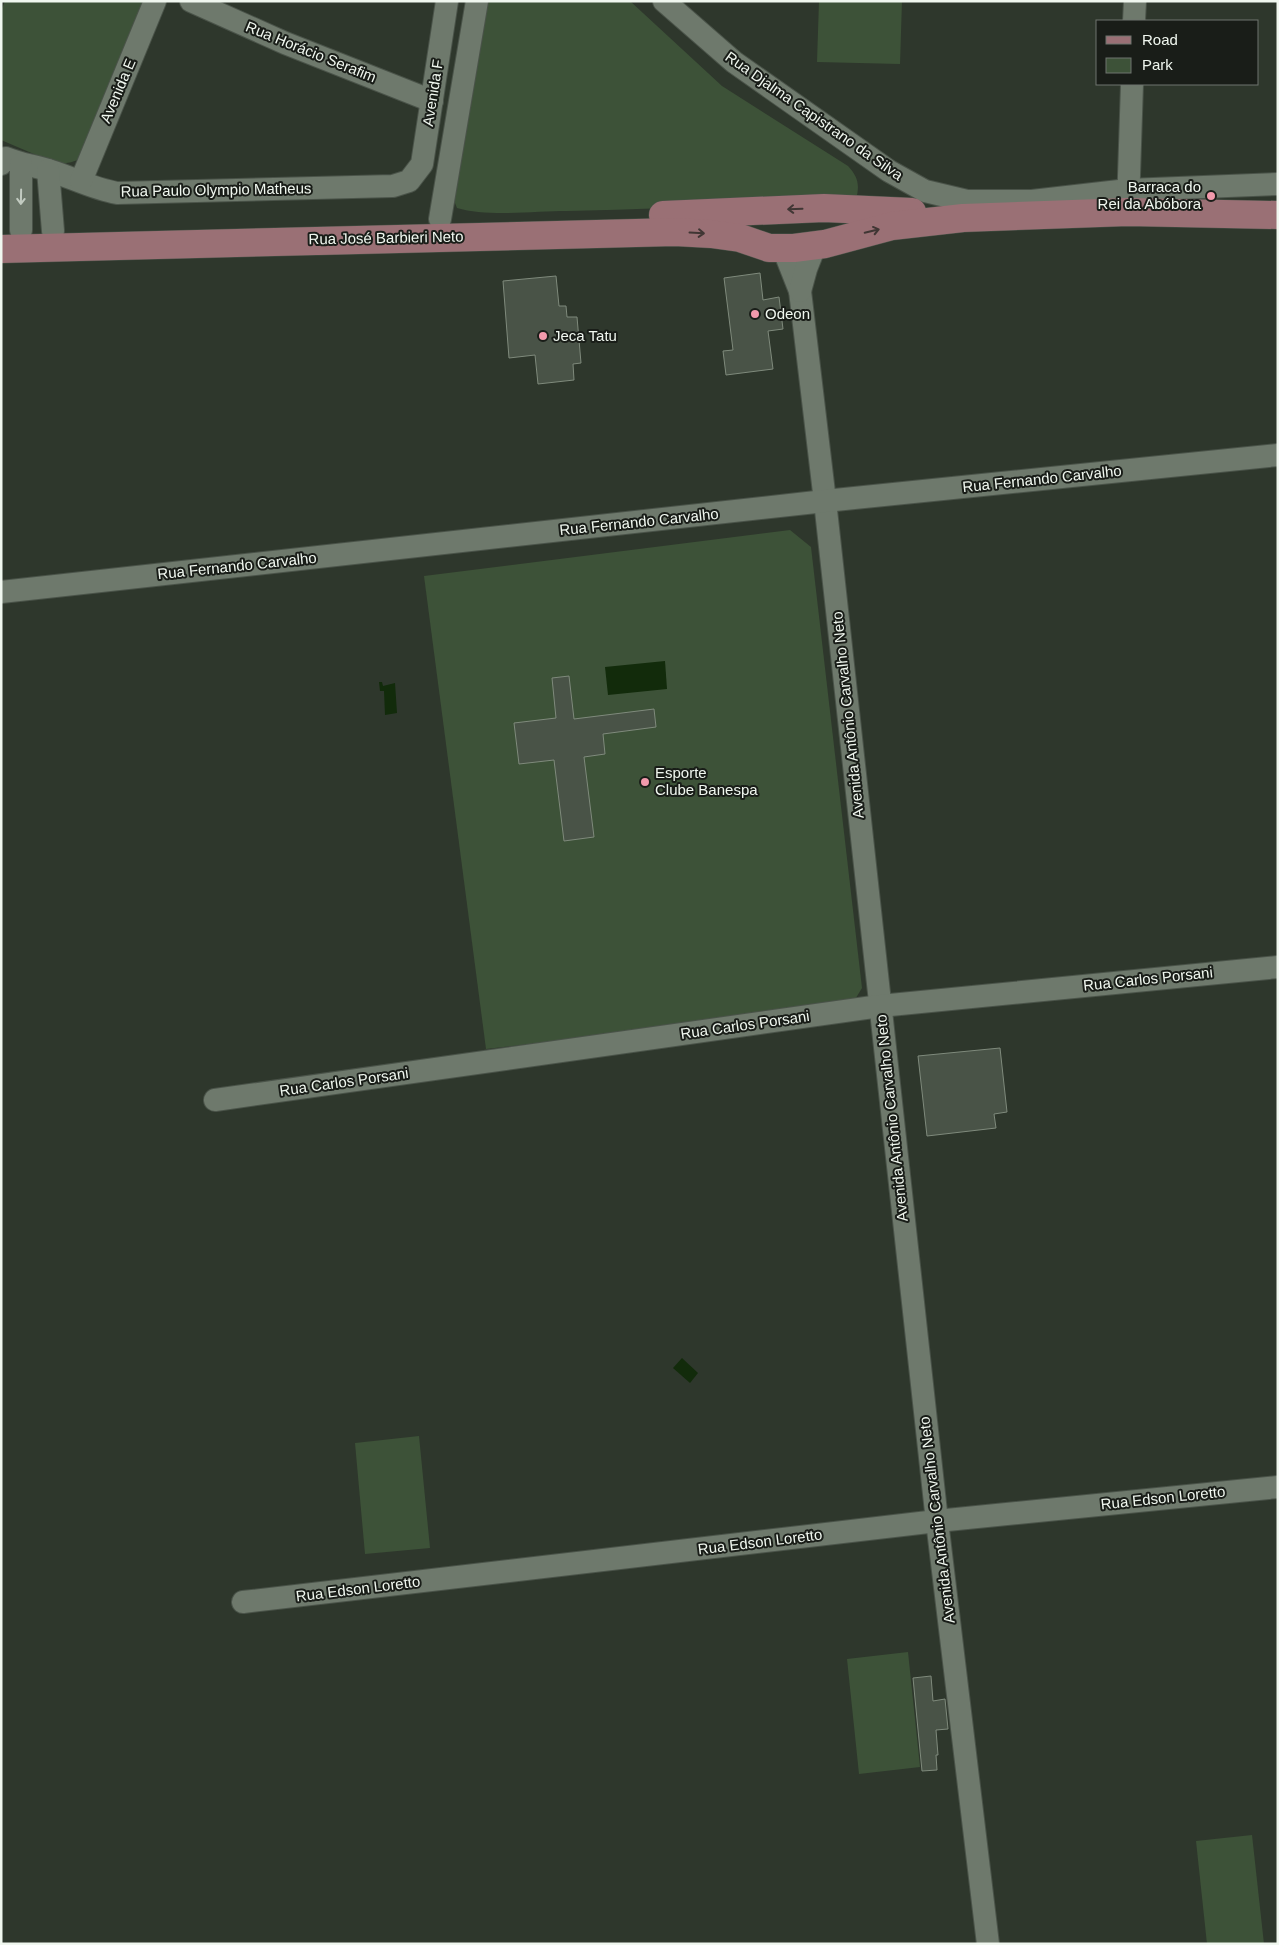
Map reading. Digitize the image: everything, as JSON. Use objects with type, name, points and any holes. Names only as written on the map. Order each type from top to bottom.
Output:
[{"type":"main road","points":[[767,210],[765,236],[776,248],[820,245],[892,226],[1128,201],[1278,214]]},
{"type":"main road","name":"Rua José Barbieri Neto","points":[[11,230],[53,231],[440,219],[682,215],[824,208]]},
{"type":"main road","points":[[820,245],[826,224],[824,208],[942,213],[963,218]]},
{"type":"main road","name":"Rua José Barbieri Neto","points":[[1,249],[674,232],[740,238],[776,248]]},
{"type":"street","name":"Avenida E","points":[[80,181],[155,1]]},
{"type":"street","name":"Rua Horácio Serafim","points":[[191,1],[285,43],[432,101]]},
{"type":"street","name":"Avenida F","points":[[409,181],[422,164],[447,1]]},
{"type":"street","points":[[440,219],[477,1]]},
{"type":"street","name":"Rua Djalma Capistrano da Silva","points":[[664,1],[742,68],[889,171],[925,191],[967,201],[1128,201],[1278,184]]},
{"type":"street","points":[[1134,20],[1135,1]]},
{"type":"street","points":[[1128,201],[1132,85]]},
{"type":"street","name":"Rua Paulo Olympio Matheus","points":[[7,160],[48,170],[105,191],[117,192],[393,186],[409,181]]},
{"type":"street","points":[[7,160],[11,230]]},
{"type":"street","points":[[48,170],[53,231]]},
{"type":"street","points":[[800,291],[806,269],[820,245]]},
{"type":"street","points":[[776,248],[800,291]]},
{"type":"street","name":"Avenida Antônio Carvalho Neto","points":[[800,291],[825,501],[936,1521],[988,1944]]},
{"type":"street","name":"Rua Fernando Carvalho","points":[[1,592],[825,501],[1278,455]]},
{"type":"street","name":"Rua Carlos Porsani","points":[[215,1100],[880,1006],[1278,967]]},
{"type":"street","name":"Rua Edson Loretto","points":[[243,1602],[936,1521],[1278,1487]]},
{"type":"green space","points":[[5,1],[148,1],[81,158],[78,160],[68,163],[55,163],[1,140],[1,11]]},
{"type":"green space","points":[[486,1],[630,1],[722,86],[848,166],[857,181],[856,200],[511,213],[469,211],[457,208],[453,198]]},
{"type":"green space","points":[[819,1],[902,1],[900,64],[817,62]]},
{"type":"green space","name":"Esporte Clube Banespa","points":[[790,530],[811,547],[862,988],[851,1006],[486,1049],[424,576]]},
{"type":"green space","points":[[419,1436],[430,1548],[365,1554],[355,1443]]},
{"type":"green space","points":[[908,1652],[920,1767],[859,1774],[847,1659]]},
{"type":"green space","points":[[1252,1835],[1264,1944],[1207,1944],[1196,1841]]},
{"type":"shaded area","points":[[665,661],[667,689],[608,695],[605,667]]},
{"type":"shaded area","points":[[379,682],[382,682],[383,686],[395,683],[397,713],[385,715],[384,691],[380,691]]},
{"type":"shaded area","points":[[682,1358],[698,1373],[690,1383],[673,1368]]},
{"type":"building","name":"Odeon","points":[[760,273],[763,300],[779,297],[783,329],[768,331],[773,369],[726,375],[723,351],[733,350],[724,278]]},
{"type":"building","name":"Jeca Tatu","points":[[556,276],[559,306],[566,306],[567,317],[577,317],[581,363],[573,364],[574,380],[538,384],[535,355],[509,358],[503,281]]},
{"type":"building","points":[[569,676],[574,719],[654,709],[656,727],[603,734],[605,754],[584,757],[594,837],[564,841],[554,760],[519,764],[514,723],[556,718],[552,678]]},
{"type":"building","points":[[1000,1048],[1007,1112],[994,1114],[996,1128],[927,1136],[918,1056]]},
{"type":"building","points":[[931,1676],[933,1701],[945,1699],[948,1729],[936,1730],[937,1770],[922,1771],[913,1678]]},
{"type":"place","name":"Barraca do Rei da Abóbora","points":[[1211,196]]},
{"type":"place","name":"Odeon","points":[[755,314]]},
{"type":"place","name":"Jeca Tatu","points":[[543,336]]},
{"type":"place","name":"Esporte Clube Banespa","points":[[645,782]]}]
